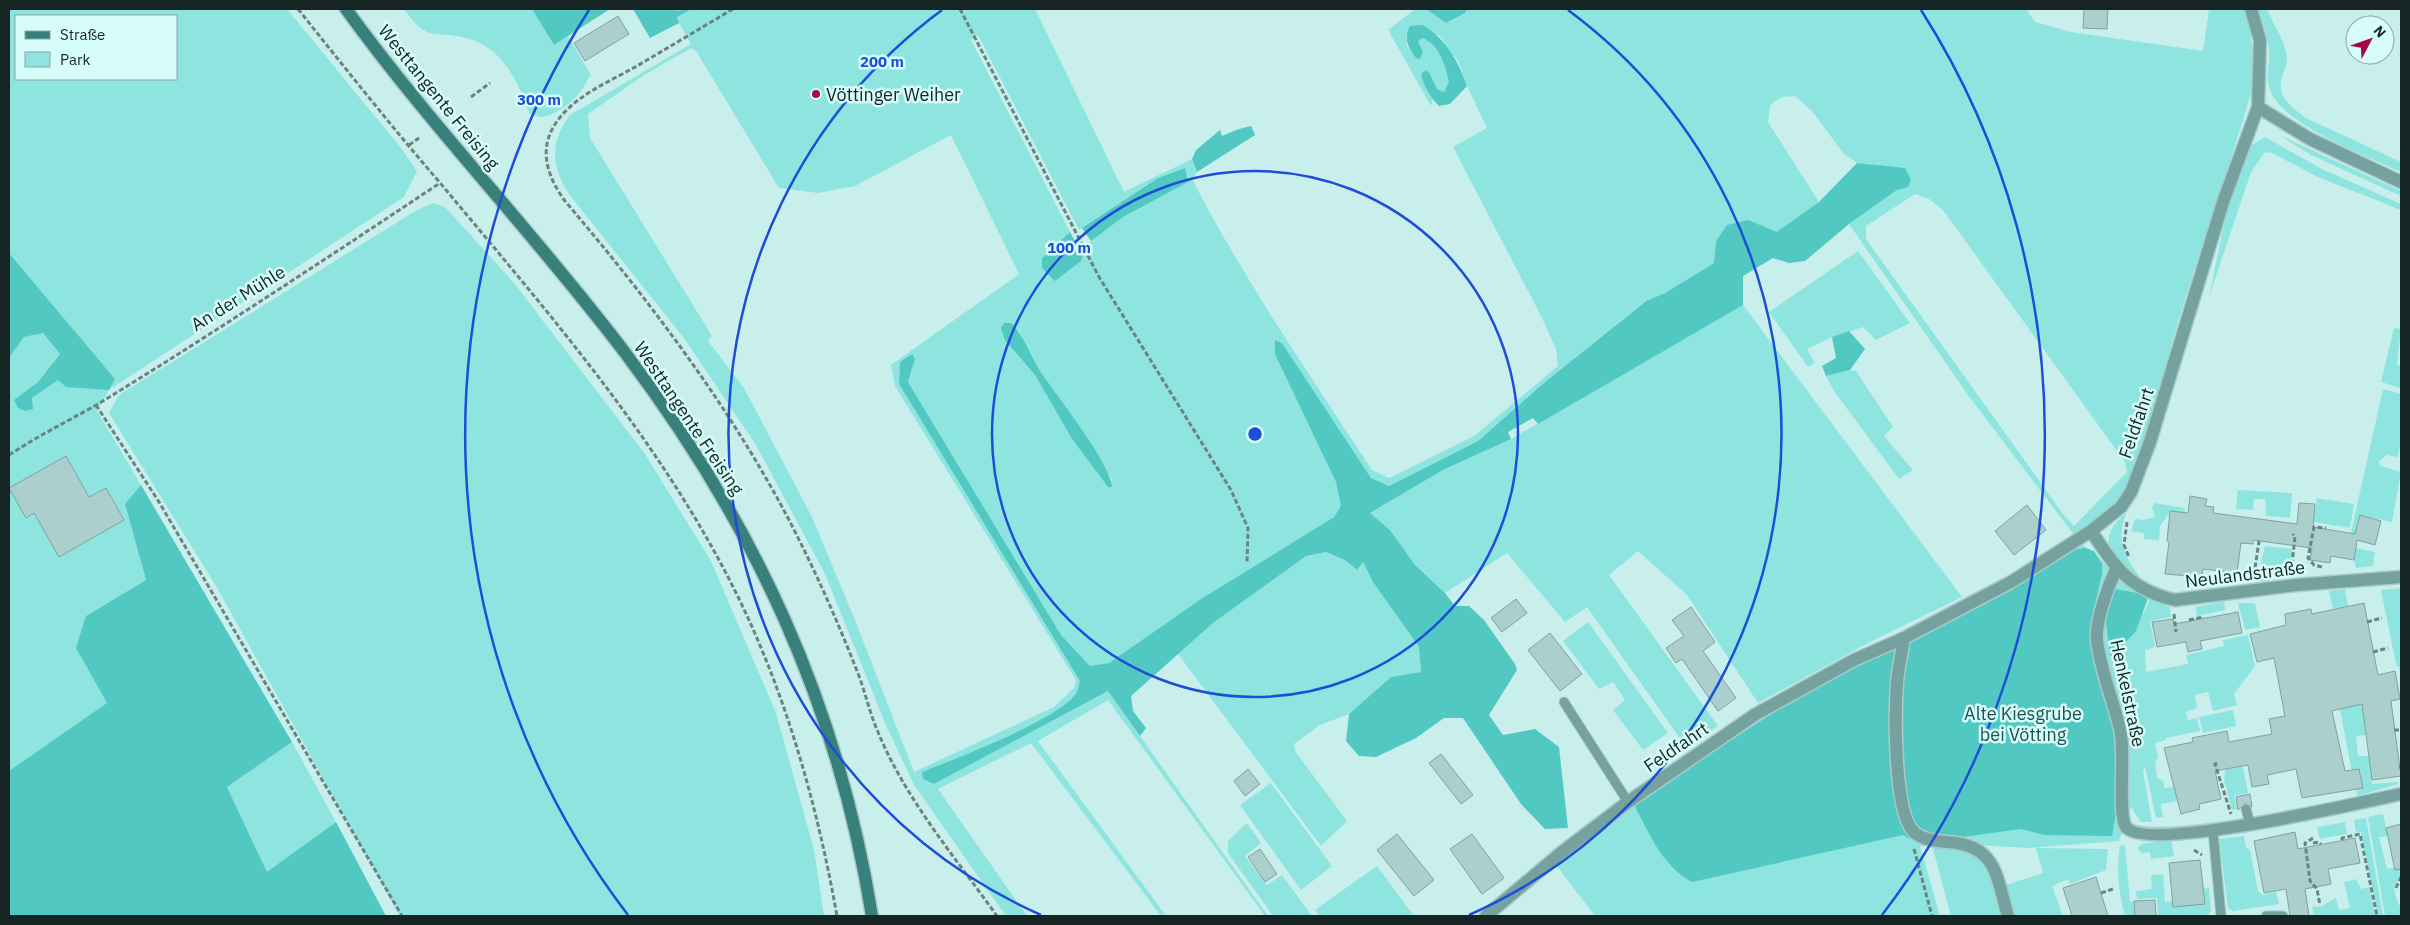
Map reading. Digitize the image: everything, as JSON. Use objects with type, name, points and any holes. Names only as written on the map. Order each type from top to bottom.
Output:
[{"type":"main road","name":"Westtangente Freising","points":[[346,9],[425,110],[625,352],[669,413],[713,480],[745,537],[779,605],[830,735],[864,867],[872,916]]},
{"type":"street","name":"Feldfahrt","points":[[1486,916],[1562,852],[1628,802],[1787,696],[1854,660],[1904,638],[2011,582],[2091,531],[2121,507],[2128,495],[2150,442],[2223,202],[2258,107],[2260,40],[2251,9]]},
{"type":"street","points":[[2258,107],[2310,139],[2401,182]]},
{"type":"street","name":"Neulandstraße","points":[[2091,531],[2116,569],[2138,586],[2175,600],[2289,586],[2401,577]]},
{"type":"street","name":"Henkelstraße","points":[[2116,569],[2105,593],[2097,640],[2124,743],[2124,823],[2126,827],[2136,834],[2152,836],[2213,831],[2401,794]]},
{"type":"street","points":[[1904,638],[1897,682],[1895,726],[1902,805],[1907,823],[1914,833],[1926,839],[1960,843],[1978,848],[1994,867],[2008,916]]},
{"type":"lane","points":[[1564,702],[1628,802]]},
{"type":"lane","points":[[2246,809],[2250,824]]},
{"type":"lane","points":[[2213,831],[2221,916]]},
{"type":"lane","points":[[2266,916],[2283,916]]},
{"type":"path","points":[[298,9],[593,369],[668,473],[707,539],[741,604],[791,730],[828,865],[836,916]]},
{"type":"path","points":[[733,9],[578,100],[553,127],[546,155],[547,170],[552,183],[679,347],[750,451],[788,518],[826,596],[860,679],[878,733],[900,777],[927,820],[997,916]]},
{"type":"path","points":[[960,9],[1099,277],[1231,490],[1248,528],[1247,564]]},
{"type":"path","points":[[471,97],[490,84]]},
{"type":"path","points":[[408,145],[419,138]]},
{"type":"path","name":"An der Mühle","points":[[9,455],[48,430],[96,405],[291,282],[440,183]]},
{"type":"path","points":[[96,405],[159,502],[402,916]]},
{"type":"path","points":[[2128,495],[2131,508],[2124,534],[2124,545],[2133,562]]},
{"type":"path","points":[[2326,528],[2314,527],[2308,558],[2314,565],[2328,568]]},
{"type":"path","points":[[2289,586],[2295,536],[2293,534]]},
{"type":"path","points":[[2252,590],[2259,541]]},
{"type":"path","points":[[2189,620],[2203,616],[2203,618]]},
{"type":"path","points":[[2368,622],[2382,618]]},
{"type":"path","points":[[2374,652],[2388,648]]},
{"type":"path","points":[[2394,730],[2401,730]]},
{"type":"path","points":[[2217,763],[2215,764],[2230,809]]},
{"type":"path","points":[[1907,823],[1932,916]]},
{"type":"path","points":[[2342,840],[2342,838],[2360,834],[2377,916]]},
{"type":"path","points":[[2313,838],[2305,843],[2310,881],[2317,889],[2320,905]]},
{"type":"path","points":[[2314,843],[2320,842],[2321,844]]},
{"type":"path","points":[[2396,888],[2401,877]]},
{"type":"path","points":[[2102,893],[2114,888]]},
{"type":"green space","points":[[9,9],[287,9],[401,148],[417,171],[404,197],[109,390],[97,411],[141,485],[125,504],[146,580],[86,616],[108,703],[9,771],[9,358],[24,337],[43,333],[60,354],[38,382],[14,400],[32,398],[58,380],[115,379],[9,253]]},
{"type":"green space","points":[[404,9],[532,9],[554,45],[568,36],[591,75],[573,100],[550,115],[539,117],[529,113],[515,79],[501,59],[492,51],[470,39],[427,32]]},
{"type":"green space","points":[[532,9],[610,9],[554,45]]},
{"type":"green space","points":[[633,9],[675,9],[676,11],[691,9],[677,17],[679,23],[650,38]]},
{"type":"green space","points":[[675,9],[1035,9],[1124,192],[1192,159],[1197,172],[1192,179],[1255,290],[1372,470],[1389,478],[1474,436],[1558,366],[1556,349],[1541,316],[1453,147],[1487,128],[1467,86],[1459,63],[1439,35],[1406,35],[1407,46],[1416,58],[1417,42],[1422,38],[1437,50],[1445,62],[1449,82],[1444,92],[1437,89],[1430,74],[1424,84],[1433,100],[1431,106],[1388,30],[1415,9],[1426,9],[1446,23],[1465,13],[1467,9],[2026,9],[2035,22],[2071,32],[2203,51],[2209,9],[2245,9],[2252,41],[2253,71],[2251,93],[2182,308],[2152,421],[2138,463],[2120,496],[2110,508],[2074,535],[1968,395],[1849,224],[1897,190],[1870,164],[1857,163],[1843,153],[1812,111],[1795,96],[1782,97],[1770,105],[1768,122],[1819,202],[1777,233],[1748,221],[1716,241],[1714,263],[1665,293],[1645,301],[1545,382],[1478,441],[1389,486],[1371,478],[1282,343],[1275,340],[1337,482],[1342,506],[1334,517],[1201,599],[1109,663],[1090,666],[1061,635],[908,382],[913,368],[900,362],[899,384],[1080,681],[1077,692],[1067,703],[1051,714],[1006,737],[922,772],[923,779],[934,784],[1108,691],[1268,916],[1265,916],[1108,700],[1038,741],[1166,916],[1161,916],[1031,743],[938,789],[1027,916],[1006,916],[914,785],[885,723],[825,574],[756,445],[684,338],[572,198],[560,177],[555,157],[556,147],[558,136],[570,115],[691,44],[679,23]],"holes":[[[978,35],[1079,230],[1158,178],[1185,168],[1187,182],[1123,217],[1091,241],[1081,261],[1042,258],[1070,232],[971,40]],[[691,48],[696,51],[779,188],[818,193],[855,186],[951,135],[1019,274],[891,365],[895,386],[1076,680],[1074,688],[1054,707],[914,772],[855,620],[812,517],[744,388],[708,341],[712,336],[590,138],[588,114],[644,75]],[[1915,194],[1929,199],[1943,210],[2125,462],[2127,472],[2074,526],[2063,514],[1866,239],[1866,226]],[[1018,330],[1039,369],[1101,459],[1112,480],[1108,487],[1072,439],[1035,375],[1005,340]]]},
{"type":"green space","points":[[1426,9],[1467,9],[1465,13],[1446,23]]},
{"type":"green space","points":[[2258,9],[2267,9],[2284,46],[2287,62],[2281,88],[2284,98],[2288,103],[2306,118],[2401,162],[2401,172],[2326,138],[2289,114],[2276,101],[2269,87],[2268,44]]},
{"type":"green space","points":[[1423,25],[1439,37],[1451,52],[1467,86],[1450,104],[1439,106],[1428,92],[1421,74],[1426,70],[1437,89],[1444,92],[1449,82],[1444,63],[1437,50],[1422,38],[1418,42],[1423,52],[1420,59],[1416,58],[1407,43],[1410,26]]},
{"type":"green space","points":[[1251,126],[1255,135],[1197,172],[1192,159],[1196,150],[1220,130],[1222,136]]},
{"type":"green space","points":[[2279,135],[2401,191],[2401,196],[2311,155]]},
{"type":"green space","points":[[2265,137],[2322,169],[2401,204],[2401,210],[2318,177],[2270,152],[2264,153],[2251,172],[2209,297],[2227,210],[2250,146]]},
{"type":"green space","points":[[1857,163],[1905,168],[1911,180],[1908,187],[1897,190],[1849,224],[1805,261],[1789,263],[1773,258],[1743,276],[1743,305],[1538,424],[1533,418],[1508,432],[1511,439],[1443,470],[1370,513],[1390,530],[1415,565],[1445,593],[1455,606],[1469,606],[1484,620],[1515,664],[1517,670],[1489,715],[1503,735],[1535,729],[1559,747],[1568,828],[1545,829],[1521,804],[1463,718],[1444,718],[1416,738],[1376,757],[1359,756],[1346,741],[1349,714],[1391,677],[1421,672],[1419,647],[1373,582],[1363,562],[1357,570],[1345,560],[1326,552],[1306,556],[1213,623],[1131,696],[1133,711],[1146,728],[1140,736],[1108,691],[934,784],[923,779],[922,772],[1006,737],[1051,714],[1067,703],[1077,692],[1080,681],[899,384],[900,362],[912,354],[915,359],[908,382],[1061,635],[1090,666],[1109,663],[1201,599],[1334,517],[1341,506],[1336,482],[1275,354],[1275,340],[1282,343],[1371,478],[1389,486],[1478,441],[1545,382],[1646,301],[1665,293],[1714,263],[1716,241],[1727,225],[1748,220],[1777,232],[1819,202]]},
{"type":"green space","points":[[1185,168],[1188,182],[1123,217],[1091,241],[1082,228],[1158,178]]},
{"type":"green space","points":[[434,203],[446,208],[514,283],[645,454],[711,561],[776,713],[814,850],[824,916],[400,916],[216,586],[109,413],[119,395],[417,210]]},
{"type":"green space","points":[[1070,232],[1083,256],[1081,261],[1055,281],[1042,268],[1042,258]]},
{"type":"green space","points":[[1858,251],[1910,323],[1876,340],[1863,327],[1832,337],[1807,349],[1815,363],[1808,367],[1769,312]]},
{"type":"green space","points":[[9,253],[115,379],[109,390],[66,387],[58,380],[32,398],[33,409],[25,411],[18,408],[14,400],[38,382],[60,354],[43,333],[24,337],[9,358]]},
{"type":"green space","points":[[1743,305],[1962,597],[1872,641],[1758,703],[1687,595],[1638,551],[1609,575],[1718,726],[1686,747],[1587,607],[1565,622],[1507,553],[1445,593],[1415,565],[1390,530],[1370,513],[1443,470],[1511,439]]},
{"type":"green space","points":[[1004,323],[1011,323],[1020,334],[1039,369],[1103,462],[1112,487],[1108,487],[1072,439],[1035,375],[1005,340],[1001,328]]},
{"type":"green space","points":[[2394,328],[2401,329],[2397,365],[2401,366],[2401,388],[2381,382]]},
{"type":"green space","points":[[1849,331],[1865,349],[1850,370],[1826,376],[1822,366],[1836,358],[1832,337]]},
{"type":"green space","points":[[1850,370],[1856,371],[1893,427],[1884,436],[1913,470],[1899,479],[1834,391],[1826,376]]},
{"type":"green space","points":[[2383,389],[2401,394],[2401,444],[2397,457],[2387,455],[2378,462],[2381,466],[2401,472],[2392,522],[2360,515],[2354,539],[2350,537]]},
{"type":"green space","points":[[141,485],[292,742],[227,787],[267,872],[336,822],[386,916],[9,916],[9,771],[107,703],[76,648],[86,616],[146,580],[125,504]]},
{"type":"green space","points":[[2238,490],[2292,493],[2290,518],[2266,516],[2265,499],[2254,499],[2253,510],[2236,509]]},
{"type":"green space","points":[[2317,498],[2354,504],[2350,528],[2313,522]]},
{"type":"green space","points":[[2155,503],[2185,508],[2184,513],[2170,512],[2160,526],[2159,540],[2144,539],[2144,533],[2131,531],[2135,519],[2143,520],[2155,517],[2152,507]]},
{"type":"green space","points":[[2126,513],[2122,533],[2123,548],[2141,579],[2115,556],[2109,541],[2110,532]]},
{"type":"green space","name":"Alte Kiesgrube bei Vötting","points":[[2081,543],[2143,597],[2143,614],[2150,599],[2170,607],[2171,617],[2150,621],[2155,647],[2145,650],[2146,672],[2188,664],[2186,655],[2224,646],[2223,640],[2248,635],[2255,666],[2234,694],[2237,705],[2213,711],[2208,692],[2195,695],[2197,708],[2186,712],[2188,720],[2197,718],[2200,731],[2166,738],[2166,740],[2155,743],[2158,757],[2155,762],[2157,778],[2163,781],[2165,788],[2174,787],[2177,801],[2161,804],[2163,817],[2156,818],[2145,766],[2143,771],[2152,822],[2141,822],[2131,807],[2119,841],[2029,848],[1976,845],[1988,864],[2003,916],[1951,916],[1932,845],[1920,846],[1940,916],[1595,916],[1556,865],[1633,803],[1772,710],[2003,596]]},
{"type":"green space","points":[[2265,546],[2292,549],[2290,565],[2272,567],[2269,581],[2256,583]]},
{"type":"green space","name":"Alte Kiesgrube bei Vötting","points":[[2085,548],[2094,551],[2102,563],[2102,574],[2093,614],[2117,747],[2118,802],[2112,836],[2044,835],[2021,829],[1919,843],[1903,835],[1692,882],[1672,867],[1664,857],[1633,803],[1821,682],[1978,606],[2077,549]]},
{"type":"green space","points":[[2356,548],[2375,552],[2373,566],[2356,568],[2354,560]]},
{"type":"green space","points":[[1326,552],[1345,560],[1357,570],[1363,562],[1373,582],[1419,647],[1421,672],[1391,677],[1349,714],[1320,725],[1294,744],[1295,751],[1347,821],[1321,846],[1178,654],[1213,623],[1306,556]]},
{"type":"green space","points":[[2401,588],[2401,671],[2396,664],[2381,590]]},
{"type":"green space","points":[[2115,589],[2138,593],[2148,598],[2136,631],[2122,646],[2122,655],[2110,656],[2105,613]]},
{"type":"green space","points":[[2345,589],[2348,606],[2333,609],[2329,591]]},
{"type":"green space","points":[[2224,601],[2225,610],[2197,616],[2196,607]]},
{"type":"green space","points":[[2238,603],[2255,603],[2260,627],[2245,630]]},
{"type":"green space","points":[[1588,622],[1668,733],[1643,750],[1613,710],[1625,700],[1613,682],[1599,689],[1563,641]]},
{"type":"green space","points":[[2370,695],[2364,721],[2366,735],[2356,736],[2358,756],[2369,756],[2372,784],[2397,782],[2398,784],[2357,796],[2356,789],[2362,788],[2353,778],[2340,709],[2348,707],[2347,699]]},
{"type":"green space","points":[[2233,710],[2236,726],[2203,733],[2199,717]]},
{"type":"green space","points":[[292,742],[336,822],[267,873],[227,787]]},
{"type":"green space","points":[[2243,766],[2248,793],[2234,796],[2237,809],[2232,810],[2224,780],[2225,770]]},
{"type":"green space","points":[[1271,783],[1332,866],[1301,890],[1240,805]]},
{"type":"green space","points":[[2383,814],[2388,836],[2379,837],[2387,869],[2401,866],[2401,874],[2394,888],[2398,904],[2401,906],[2401,916],[2385,916],[2368,817]]},
{"type":"green space","points":[[2366,818],[2383,916],[2378,916],[2361,832],[2356,833],[2354,820]]},
{"type":"green space","points":[[2345,822],[2347,834],[2320,839],[2317,827]]},
{"type":"green space","points":[[1247,823],[1261,843],[1245,856],[1267,885],[1282,875],[1312,916],[1273,916],[1228,853],[1228,841]]},
{"type":"green space","points":[[2244,836],[2246,848],[2250,850],[2258,891],[2263,895],[2276,892],[2279,904],[2233,911],[2228,908],[2219,839]]},
{"type":"green space","points":[[2171,840],[2174,856],[2151,859],[2150,852],[2141,853],[2138,848],[2141,844]]},
{"type":"green space","points":[[2125,845],[2130,902],[2134,901],[2135,916],[2125,916],[2121,899],[2118,872],[2119,855],[2120,846]]},
{"type":"green space","points":[[2036,848],[2108,849],[2106,870],[2070,884],[2068,879],[2052,886],[2063,916],[2013,916],[2003,886],[2043,873]]},
{"type":"green space","points":[[1377,866],[1414,916],[1320,916],[1315,910]]},
{"type":"green space","points":[[2163,874],[2165,902],[2209,888],[2211,912],[2207,916],[2158,916],[2157,898],[2137,899],[2136,891],[2152,889],[2151,875]]},
{"type":"green space","points":[[2356,879],[2361,889],[2369,887],[2375,916],[2314,916],[2312,907],[2322,906],[2336,898],[2339,910],[2350,908],[2344,882]]},
{"type":"building","points":[[2084,9],[2108,9],[2107,29],[2083,28]]},
{"type":"building","points":[[618,16],[629,34],[585,61],[574,43]]},
{"type":"building","points":[[66,456],[89,497],[106,488],[124,520],[59,557],[34,513],[26,518],[9,488]]},
{"type":"building","points":[[2190,496],[2207,499],[2205,506],[2214,507],[2213,513],[2297,524],[2299,503],[2315,504],[2313,527],[2355,534],[2360,515],[2381,521],[2375,545],[2357,540],[2354,560],[2331,556],[2330,563],[2310,560],[2312,548],[2253,540],[2253,544],[2241,543],[2237,573],[2203,569],[2202,577],[2165,574],[2170,511],[2188,513]]},
{"type":"building","points":[[2027,505],[2046,530],[2014,555],[1995,531]]},
{"type":"building","points":[[1516,599],[1527,613],[1502,632],[1491,618]]},
{"type":"building","points":[[2364,603],[2378,675],[2395,671],[2400,699],[2391,701],[2401,776],[2372,780],[2362,704],[2332,711],[2345,771],[2359,769],[2363,788],[2302,798],[2296,769],[2267,775],[2269,784],[2252,787],[2248,765],[2215,771],[2221,799],[2199,804],[2200,809],[2181,814],[2164,748],[2193,742],[2192,738],[2227,731],[2229,742],[2272,734],[2269,719],[2285,716],[2274,658],[2257,662],[2250,634],[2286,625],[2285,614],[2311,609],[2312,614]]},
{"type":"building","points":[[1691,607],[1715,642],[1703,651],[1736,698],[1718,711],[1682,659],[1676,663],[1666,648],[1684,636],[1672,620]]},
{"type":"building","points":[[2238,612],[2242,633],[2200,641],[2202,649],[2188,652],[2186,642],[2157,647],[2152,622],[2173,619],[2174,624]]},
{"type":"building","points":[[1550,633],[1582,674],[1560,691],[1528,650]]},
{"type":"building","points":[[1441,754],[1473,795],[1461,804],[1429,763]]},
{"type":"building","points":[[1248,769],[1260,784],[1245,796],[1234,781]]},
{"type":"building","points":[[2250,794],[2252,807],[2245,803],[2238,810],[2236,797]]},
{"type":"building","points":[[2401,824],[2401,869],[2395,870],[2386,828]]},
{"type":"building","points":[[2295,832],[2298,849],[2355,838],[2360,863],[2328,869],[2331,884],[2305,889],[2309,916],[2290,916],[2286,889],[2264,893],[2254,841]]},
{"type":"building","points":[[1397,834],[1434,880],[1414,896],[1377,850]]},
{"type":"building","points":[[1472,834],[1504,878],[1482,894],[1450,849]]},
{"type":"building","points":[[1260,849],[1277,874],[1265,882],[1248,857]]},
{"type":"building","points":[[2200,860],[2205,904],[2173,907],[2169,863]]},
{"type":"building","points":[[2096,877],[2108,916],[2072,916],[2063,888]]},
{"type":"building","points":[[2155,900],[2156,916],[2135,916],[2134,901]]},
{"type":"place","name":"Vöttinger Weiher","points":[[816,94]]}]
